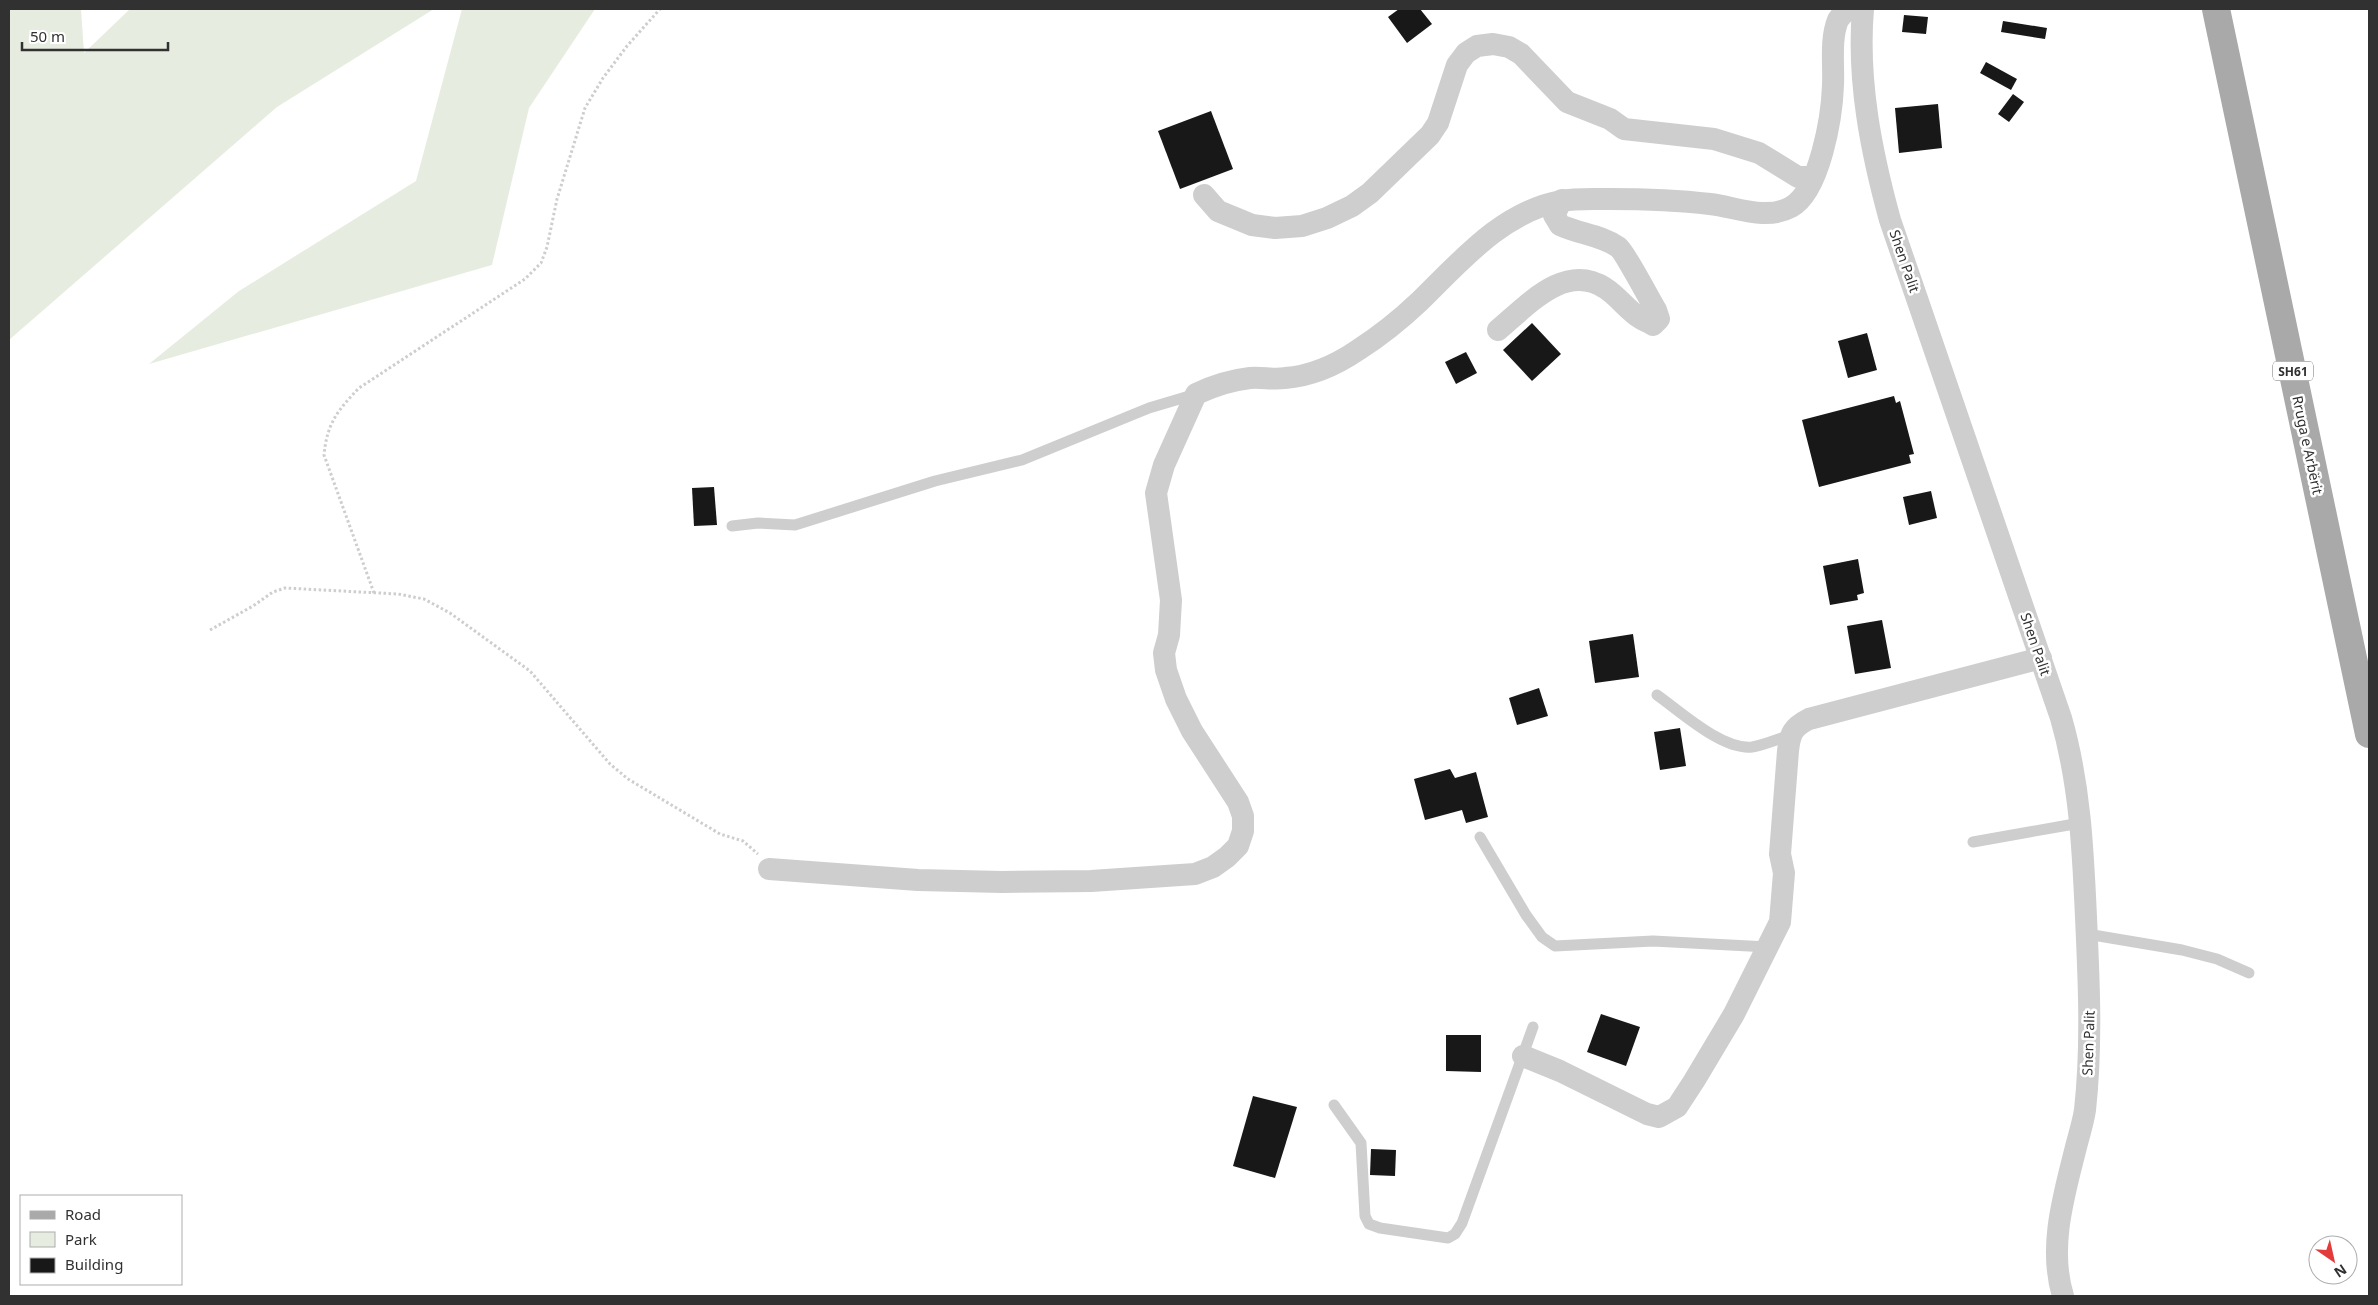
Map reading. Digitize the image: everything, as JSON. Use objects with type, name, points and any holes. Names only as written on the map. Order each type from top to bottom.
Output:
[{"type":"main road","name":"Rruga e Arbërit","points":[[2216,9],[2369,734]]},
{"type":"street","points":[[769,869],[918,880],[1002,882],[1091,880],[1195,874],[1213,867],[1227,857],[1238,846],[1242,831],[1242,816],[1238,802],[1192,731],[1176,698],[1166,670],[1164,653],[1169,635],[1171,600],[1156,493],[1164,466],[1196,394],[1229,382],[1251,378],[1284,379],[1310,374],[1333,365],[1358,350],[1388,328],[1484,239],[1512,219],[1538,207],[1562,200],[1660,199],[1711,204],[1762,213],[1776,212],[1791,207],[1802,199],[1813,177],[1828,128],[1836,29],[1839,19],[1851,9]]},
{"type":"street","name":"Shen Palit","points":[[1863,9],[1863,70],[1868,128],[1876,171],[1890,220],[2041,658],[2071,753],[2080,823],[2087,934],[2089,1051],[2084,1113],[2064,1194],[2056,1247],[2059,1283],[2063,1296]]},
{"type":"street","points":[[1204,195],[1218,211],[1252,225],[1275,228],[1302,226],[1327,218],[1352,206],[1370,193],[1430,135],[1438,123],[1457,66],[1466,53],[1477,46],[1493,44],[1509,47],[1521,54],[1567,102],[1624,128],[1639,132],[1714,139],[1760,154],[1798,178],[1813,177]]},
{"type":"street","points":[[1498,330],[1532,302],[1560,283],[1573,279],[1591,280],[1604,288],[1641,319],[1653,325],[1659,319],[1656,310],[1619,248],[1597,237],[1560,225],[1554,215],[1562,200]]},
{"type":"street","points":[[1523,1056],[1560,1071],[1647,1114],[1659,1117],[1678,1107],[1729,1022],[1780,922],[1784,873],[1780,854],[1790,735],[1796,726],[1809,719],[2041,658]]},
{"type":"lane","points":[[732,526],[758,523],[795,525],[936,481],[1022,460],[1149,408],[1196,394]]},
{"type":"lane","points":[[1657,695],[1710,733],[1732,744],[1751,747],[1790,735]]},
{"type":"lane","points":[[1973,842],[2080,823]]},
{"type":"lane","points":[[1480,837],[1526,916],[1542,937],[1555,946],[1653,941],[1768,947]]},
{"type":"lane","points":[[2087,934],[2182,950],[2217,959],[2249,973]]},
{"type":"lane","points":[[1334,1105],[1361,1143],[1364,1216],[1369,1224],[1380,1228],[1448,1238],[1455,1234],[1462,1223],[1533,1027]]},
{"type":"path","points":[[374,593],[324,455],[326,435],[337,410],[359,388],[525,279],[541,264],[547,247],[557,199],[585,108],[603,78],[621,54],[660,9]]},
{"type":"path","points":[[210,630],[254,606],[274,592],[285,588],[398,594],[424,599],[450,613],[530,671],[610,764],[628,779],[720,834],[743,842],[755,849],[769,869]]},
{"type":"green space","points":[[9,9],[81,9],[84,53],[130,9],[434,9],[277,107],[9,340]]},
{"type":"green space","points":[[462,9],[595,9],[529,108],[492,265],[149,364],[239,291],[416,181]]},
{"type":"building","points":[[1399,9],[1420,9],[1432,24],[1407,43],[1388,17]]},
{"type":"building","points":[[1904,15],[1928,17],[1926,34],[1902,32]]},
{"type":"building","points":[[2003,21],[2047,28],[2045,39],[2001,32]]},
{"type":"building","points":[[1986,62],[2017,79],[2011,90],[1980,73]]},
{"type":"building","points":[[2013,94],[2024,102],[2009,122],[1998,114]]},
{"type":"building","points":[[1938,104],[1942,148],[1899,153],[1895,108]]},
{"type":"building","points":[[1211,111],[1233,169],[1180,189],[1158,131]]},
{"type":"building","points":[[1532,323],[1561,354],[1532,381],[1503,350]]},
{"type":"building","points":[[1867,333],[1877,370],[1848,378],[1838,341]]},
{"type":"building","points":[[1466,352],[1477,373],[1456,384],[1445,362]]},
{"type":"building","points":[[1894,396],[1896,403],[1900,401],[1914,454],[1909,455],[1911,463],[1819,487],[1802,420]]},
{"type":"building","points":[[714,487],[717,525],[694,526],[692,488]]},
{"type":"building","points":[[1931,491],[1937,518],[1909,525],[1903,497]]},
{"type":"building","points":[[1858,559],[1864,593],[1857,595],[1858,600],[1830,605],[1823,566]]},
{"type":"building","points":[[1882,620],[1891,668],[1855,674],[1847,626]]},
{"type":"building","points":[[1633,634],[1639,677],[1595,683],[1589,641]]},
{"type":"building","points":[[1539,688],[1548,716],[1517,725],[1509,698]]},
{"type":"building","points":[[1680,728],[1686,766],[1660,770],[1654,732]]},
{"type":"building","points":[[1450,769],[1455,778],[1476,772],[1488,817],[1466,823],[1462,810],[1425,820],[1414,779]]},
{"type":"building","points":[[1601,1014],[1640,1027],[1626,1066],[1587,1052]]},
{"type":"building","points":[[1446,1035],[1481,1035],[1481,1072],[1446,1071]]},
{"type":"building","points":[[1253,1096],[1297,1107],[1275,1178],[1233,1166]]},
{"type":"building","points":[[1371,1149],[1396,1150],[1395,1176],[1370,1175]]}]
